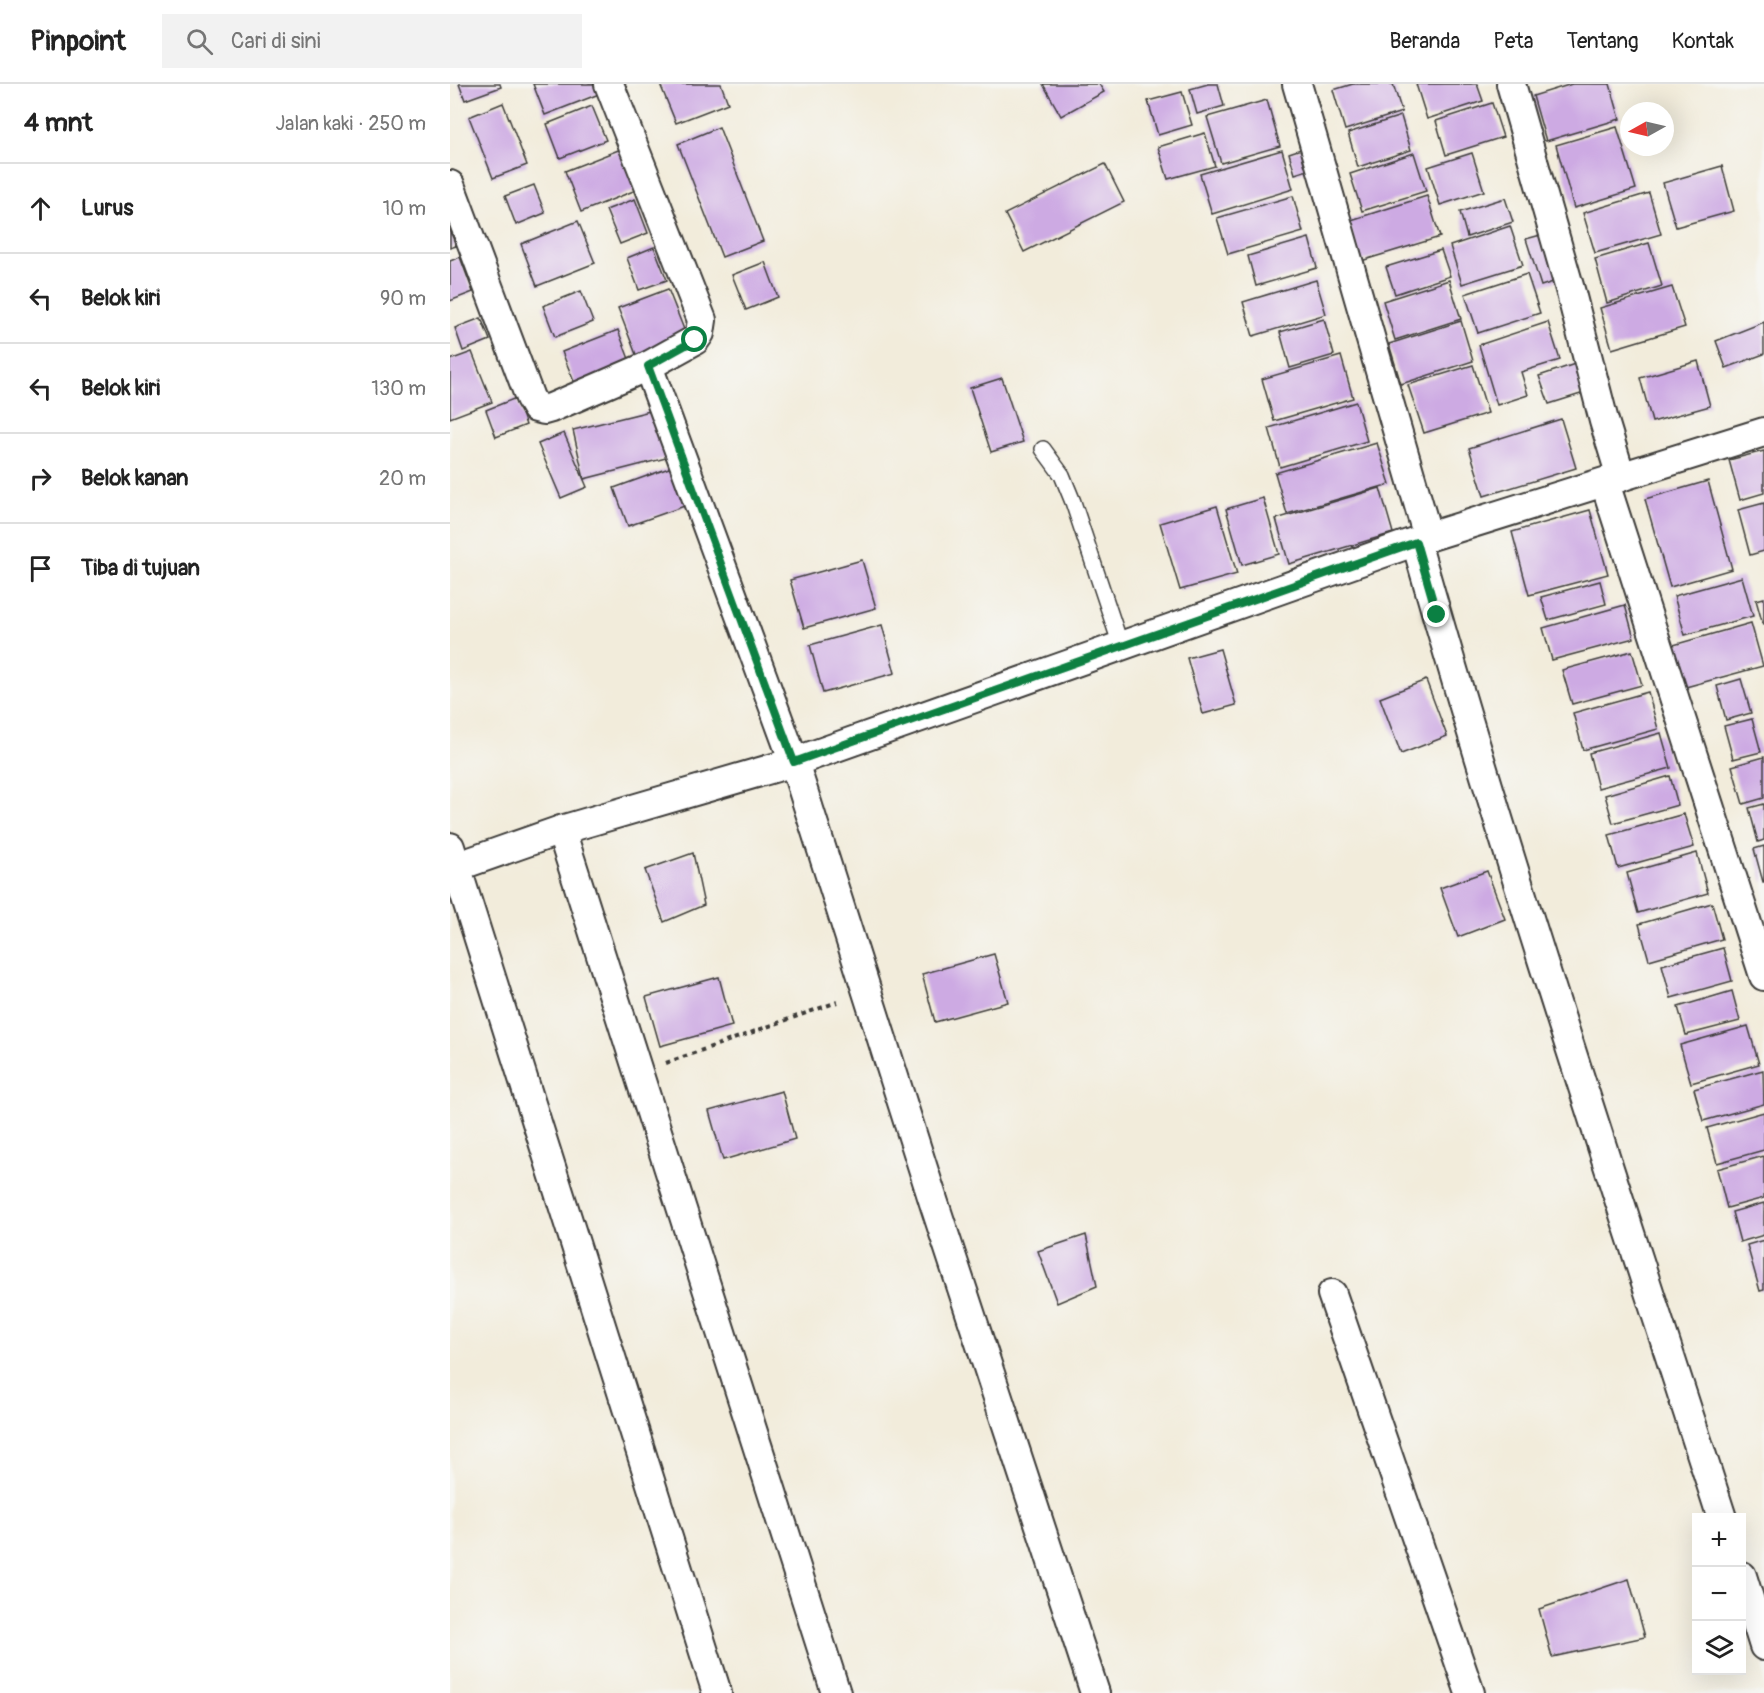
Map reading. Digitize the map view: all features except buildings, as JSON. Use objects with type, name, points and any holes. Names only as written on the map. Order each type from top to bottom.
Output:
[{"type":"street","points":[[450,185],[530,398],[536,408],[543,410],[551,408],[648,366],[695,340],[700,333],[702,320],[609,84]]},
{"type":"street","points":[[1297,84],[1422,539],[1537,943],[1720,1513]]},
{"type":"street","points":[[1511,84],[1571,292],[1604,421],[1613,480],[1764,976]]},
{"type":"street","points":[[648,366],[794,762],[934,1203],[1095,1693]]},
{"type":"street","points":[[717,1693],[452,861],[794,762],[1422,539],[1764,432]]},
{"type":"street","points":[[561,830],[836,1693]]},
{"type":"street","points":[[1332,1294],[1470,1693]]},
{"type":"street","points":[[1746,1589],[1764,1646]]},
{"type":"lane","points":[[1043,449],[1062,475],[1073,502],[1121,646]]},
{"type":"path","points":[[638,1074],[866,992]]},
{"type":"route","points":[[695,340],[648,366],[794,762],[1416,542],[1437,615]]}]
